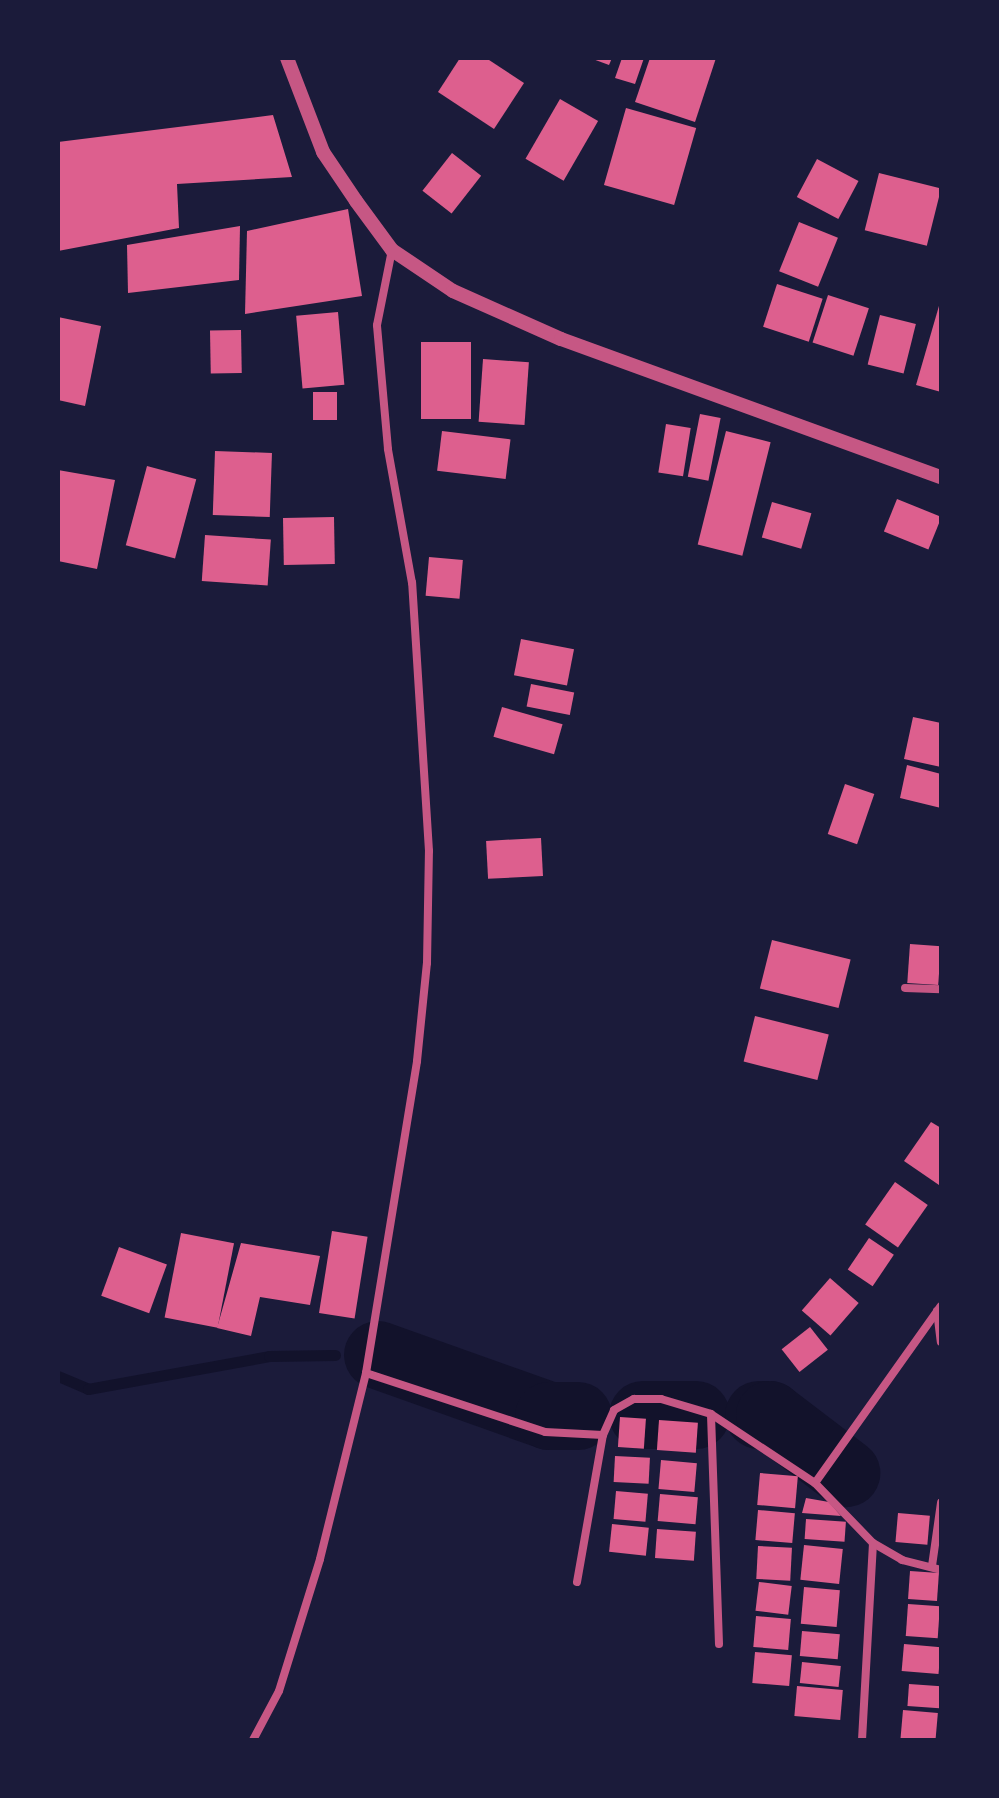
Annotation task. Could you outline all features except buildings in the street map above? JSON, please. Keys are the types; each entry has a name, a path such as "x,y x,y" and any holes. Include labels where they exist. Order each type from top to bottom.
{"street":[{"path":"287,58 323,152 392,250 453,291 561,339 941,477"},
{"path":"253,1740 279,1691 320,1559 366,1373 417,1061 427,963 429,851 412,583 388,449 377,325 392,250"},
{"path":"905,988 941,989"},
{"path":"939,1308 941,1342"},
{"path":"815,1483 939,1308"},
{"path":"366,1373 545,1432 603,1435"},
{"path":"577,1582 603,1435 618,1404 634,1399 661,1399 711,1414 815,1483 873,1543 902,1560 936,1568 941,1503"},
{"path":"711,1414 719,1644"},
{"path":"862,1740 873,1543"}],"waterway":[{"path":"58,1376 88,1389 269,1356 335,1355"},
{"path":"378,1355 549,1416 578,1416"},
{"path":"643,1415 696,1415"},
{"path":"759,1415 770,1415 846,1473"}]}
